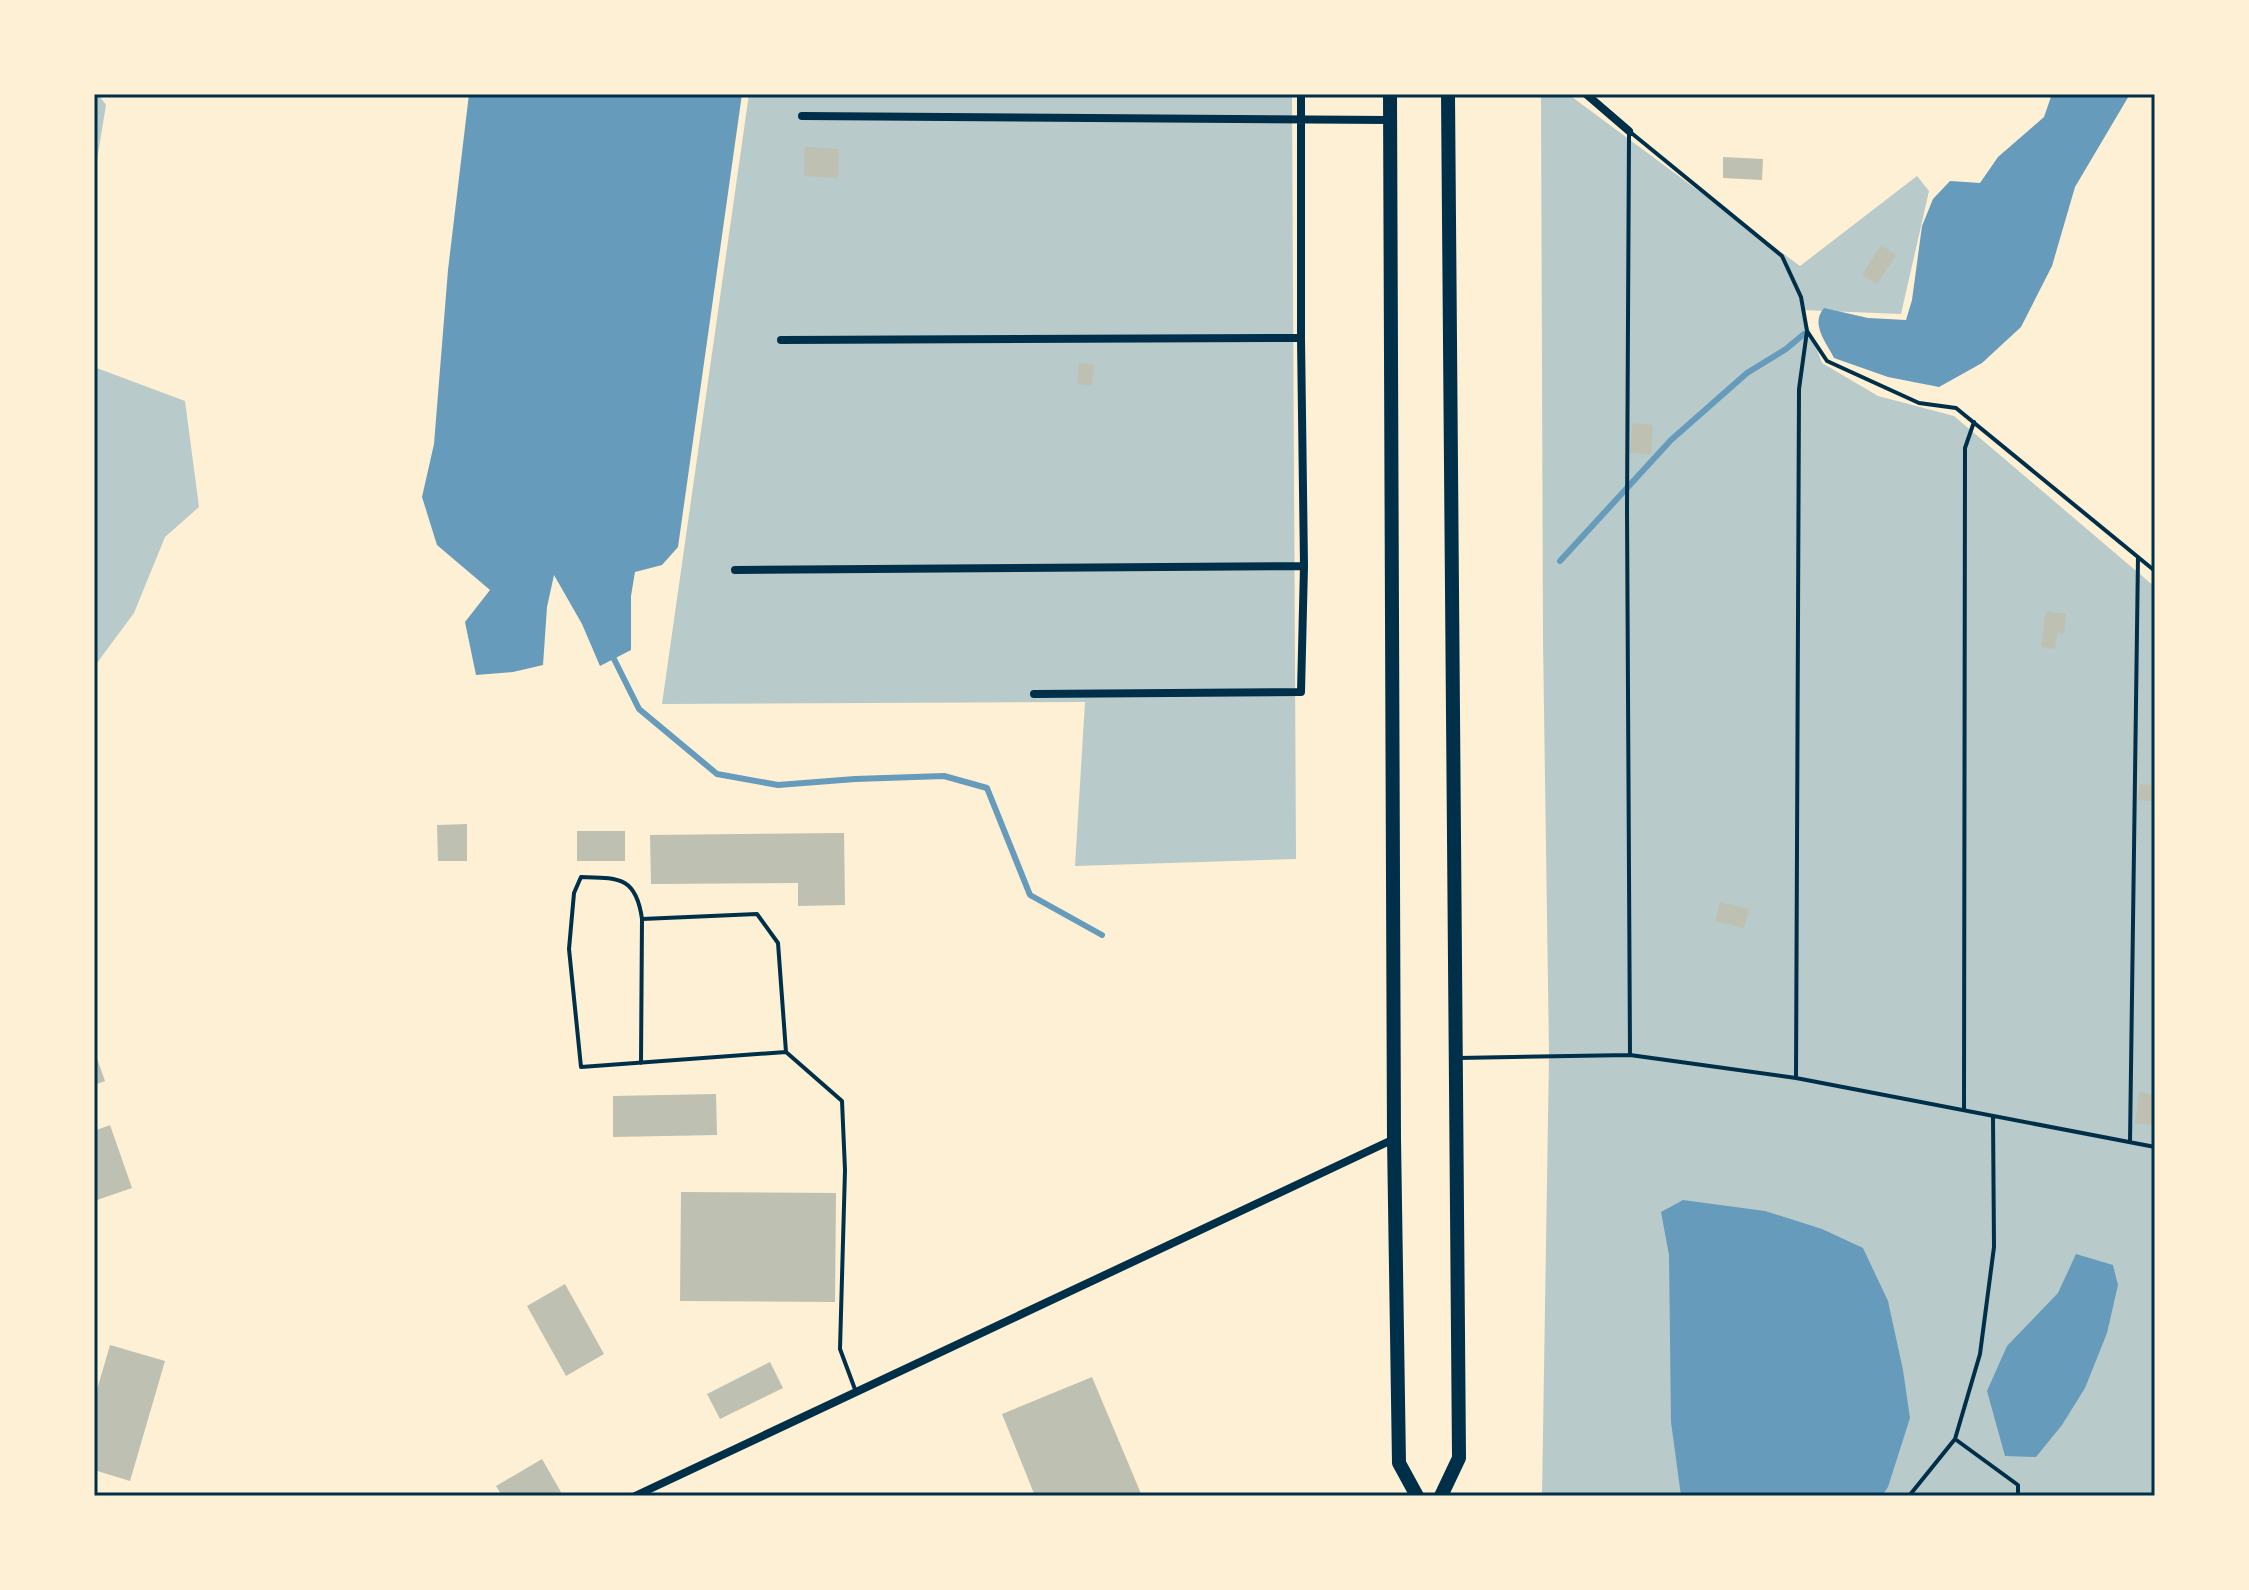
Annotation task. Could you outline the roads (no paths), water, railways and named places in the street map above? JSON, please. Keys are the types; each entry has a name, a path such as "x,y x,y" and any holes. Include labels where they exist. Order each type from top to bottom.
{"highway":[{"path":"1390,94 1394,1139 1399,1463 1417,1496"},
{"path":"1441,1496 1459,1458 1448,94"}],"street":[{"path":"1034,694 1301,692 1304,566 1301,94"},
{"path":"1586,94 1629,131"},
{"path":"802,116 1389,120"},
{"path":"781,340 1301,338"},
{"path":"735,570 1304,566"},
{"path":"635,1496 1394,1139"}],"lane":[{"path":"1629,131 1627,510 1630,1055"},
{"path":"1629,131 1782,256 1801,297 1807,331 1799,389 1796,1078"},
{"path":"1807,331 1827,361 1919,403 1956,408 2155,571"},
{"path":"1964,1111 1965,448 1974,422"},
{"path":"2130,1142 2138,557"},
{"path":"641,1063 640,903 629,885 615,878 581,877 574,893 569,949 581,1067 641,1063 786,1052"},
{"path":"642,919 757,914 778,943 786,1052 842,1101 845,1170 840,1349 856,1392"},
{"path":"1455,1058 1630,1055 1796,1078 2155,1147"},
{"path":"1909,1496 1955,1439 1980,1354 1994,1247 1993,1117"},
{"path":"1955,1439 2018,1485 2018,1496"}],"water":[{"path":"469,94 742,94 678,547 662,565 635,572 631,596 631,650 600,666 582,624 554,575 547,607 543,665 513,672 476,675 465,622 490,590 437,545 422,497 434,444 448,270"},
{"path":"2052,94 2130,94 2075,187 2052,266 2021,327 1982,363 1939,387 1888,377 1834,358 1819,327 1824,308 1868,318 1906,320 1912,300 1922,226 1933,199 1950,181 1980,183 1998,157 2044,117"},
{"path":"1683,1200 1765,1211 1822,1229 1863,1248 1888,1301 1910,1418 1888,1487 1882,1496 1681,1496 1671,1422 1669,1255 1661,1212"},
{"path":"2076,1254 2113,1265 2118,1285 2107,1333 2085,1388 2062,1425 2036,1457 2005,1456 1987,1391 2007,1346 2058,1293"}],"waterway":[{"path":"1560,561 1671,440 1747,373 1804,334"},
{"path":"614,659 639,709 717,774 778,785 944,776 987,788 1030,895 1102,935"}]}
